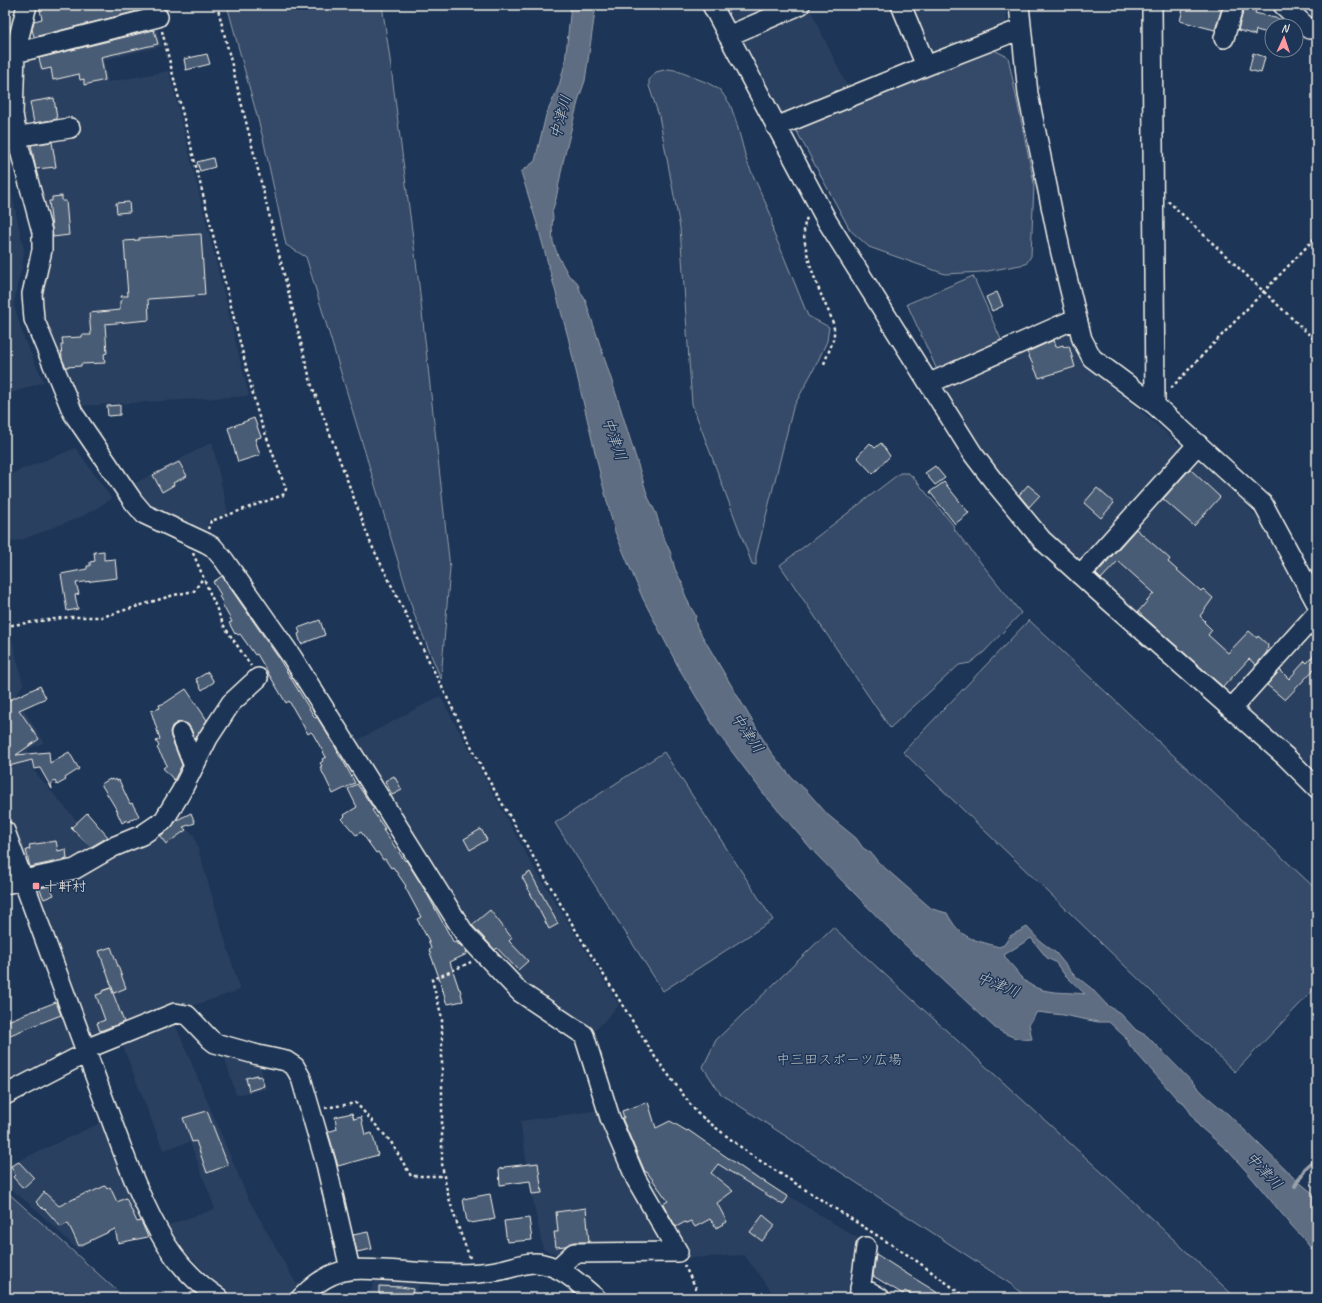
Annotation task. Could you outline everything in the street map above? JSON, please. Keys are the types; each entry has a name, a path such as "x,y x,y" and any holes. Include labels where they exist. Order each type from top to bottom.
{"street":[{"path":"27,5 15,53 9,115 17,135 42,232 42,250 32,294 34,319 73,413 133,501 144,514 213,547 224,560 292,657 465,934 520,992 584,1035 610,1118 636,1179 678,1252 574,1253 558,1268"},
{"path":"712,5 819,205 930,382 973,454 995,483 1042,540 1286,757 1317,788"},
{"path":"728,36 800,5"},
{"path":"900,5 926,66"},
{"path":"1019,5 1028,94 1060,249 1082,339 1092,358 1155,405 1263,504 1317,604"},
{"path":"1152,5 1155,405"},
{"path":"1224,38 1234,5"},
{"path":"1283,5 1308,29"},
{"path":"15,53 158,17"},
{"path":"776,127 1021,29"},
{"path":"17,135 27,135 70,128"},
{"path":"930,382 1077,318"},
{"path":"1080,575 1198,444"},
{"path":"1231,709 1317,613"},
{"path":"5,884 74,869 113,847 142,834 164,820 181,792 208,738 231,703 258,678"},
{"path":"181,733 194,766"},
{"path":"5,831 86,1053 137,1186 152,1220 167,1246 185,1269 208,1291 219,1298"},
{"path":"5,1095 86,1053 86,1049 175,1013 188,1015 215,1043 286,1061 295,1067 301,1078 326,1164 350,1269"},
{"path":"866,1247 860,1293 870,1292 880,1298"},
{"path":"301,1298 310,1288 327,1276 350,1269 475,1274 497,1271 525,1263 542,1263 558,1268 596,1298"}],"path":[{"path":"217,5 311,383 371,544 484,772 578,934 655,1056 697,1113 751,1155 914,1259 967,1298"},
{"path":"158,17 258,414 286,489 283,496 211,521 208,527 206,543"},
{"path":"1153,187 1317,342"},
{"path":"819,205 810,213 806,220 804,238 811,267 834,327 834,339 824,364"},
{"path":"1155,405 1317,236"},
{"path":"184,533 224,626 258,678"},
{"path":"5,626 69,617 102,617 174,595 194,591 203,578"},
{"path":"475,1274 449,1202 443,1176 442,1018 432,980 485,956"},
{"path":"310,1110 356,1103 391,1142 411,1176 443,1176"},
{"path":"678,1252 696,1288 699,1298"}],"shaded area":[{"path":"718,5 794,5 730,28"},
{"path":"808,5 850,92 783,120 736,45 765,24"},
{"path":"904,5 1005,5 1008,29 932,59"},
{"path":"156,22 162,46 104,60 108,82 169,71 249,396 79,406 43,323 39,295 46,253 19,113 24,55"},
{"path":"5,162 24,250 22,268 14,305 24,339 44,382 5,395"},
{"path":"1069,328 1077,355 1084,365 1139,409 1186,451 1078,566 1019,508 939,387"},
{"path":"212,442 228,513 208,520 206,533 140,502 130,486"},
{"path":"76,448 112,499 83,516 21,540 5,543 5,476"},
{"path":"1199,457 1239,496 1261,522 1309,616 1234,701 1090,576"},
{"path":"1314,624 1317,629 1317,748 1305,765 1242,711"},
{"path":"9,627 23,684 16,696 44,743 28,749 33,770 101,849 73,866 27,874 5,815 5,628"},
{"path":"440,696 530,861 619,1005 591,1035 501,960 472,932 354,742"},
{"path":"180,806 187,829 194,835 240,990 89,1043 59,958 62,956 36,885 120,848 176,819"},
{"path":"57,1001 75,1053 5,1090 5,1020"},
{"path":"173,1019 248,1198 297,1285 288,1298 239,1298 215,1282 181,1247 168,1225 215,1209 190,1142 163,1150 120,1039"},
{"path":"222,1048 259,1058 266,1089 236,1095"},
{"path":"600,1110 661,1231 651,1249 559,1255 543,1249 532,1196 520,1121"},
{"path":"671,1121 748,1171 866,1243 856,1298 775,1298 744,1255 689,1258 652,1200 625,1144"},
{"path":"102,1122 142,1217 77,1249 32,1206 5,1184 5,1167"},
{"path":"375,1281 409,1282 419,1284 415,1298 368,1298"}],"green space":[{"path":"227,5 382,5 419,285 450,568 441,679 414,614 306,257 286,245 263,138"},
{"path":"990,48 1008,57 1034,183 1031,256 1026,264 982,272 945,274 869,247 850,230 796,130 797,124"},
{"path":"668,69 675,70 708,83 720,90 730,104 747,162 771,215 773,232 808,316 829,327 827,341 793,408 756,556 756,565 752,564 692,404 680,228 659,116 649,86 649,80 656,72"},
{"path":"973,276 1003,344 938,372 907,304"},
{"path":"900,473 908,473 912,476 953,525 954,529 1021,613 984,652 970,663 959,665 890,728 780,565"},
{"path":"1029,620 1317,890 1317,986 1235,1072 903,752"},
{"path":"664,752 773,920 663,991 555,823"},
{"name":"中三田スポーツ広場","path":"833,927 1107,1177 1236,1298 1027,1298 1012,1285 720,1093 703,1067 716,1040"},
{"path":"5,1190 125,1298 5,1298"}],"water":[{"name":"中津川","path":"571,5 596,5 585,81 579,98 552,212 553,242 558,256 569,276 577,282 585,299 648,497 656,513 675,569 684,587 684,592 696,616 695,619 697,627 770,751 792,778 806,790 828,815 856,838 863,848 871,853 878,862 932,909 947,913 957,929 963,934 975,940 999,947 1004,945 1010,936 1027,927 1040,941 1056,953 1073,974 1091,988 1107,1005 1120,1013 1136,1030 1147,1036 1205,1095 1229,1115 1294,1178 1315,1195 1317,1199 1317,1257 1304,1239 1247,1172 1228,1151 1199,1126 1184,1103 1178,1100 1130,1046 1126,1038 1109,1022 1098,1022 1063,1015 1037,1012 1029,1024 1032,1039 1017,1038 995,1028 901,941 814,852 764,794 720,736 680,670 643,599 615,532 568,337 538,227 521,172 535,161 546,115 559,86 565,63","holes":["1031,938 1047,958 1055,962 1064,974 1085,994 1051,992 1035,987 1019,975 1004,955"]}],"building":[{"path":"39,5 60,5 61,9 89,5 154,5 154,7 34,37 32,29 34,21 42,19"},
{"path":"1184,5 1223,5 1215,30 1180,21"},
{"path":"1245,5 1258,5 1255,13 1275,18 1264,18 1264,32 1256,30 1255,35 1238,30"},
{"path":"154,30 158,44 101,57 105,80 84,85 84,79 80,80 79,74 53,80 51,68 42,70 39,58"},
{"path":"1253,53 1264,57 1261,73 1249,70"},
{"path":"207,54 210,64 186,70 184,59"},
{"path":"54,98 57,119 34,123 30,102"},
{"path":"52,142 56,167 36,169 31,145"},
{"path":"213,158 215,167 200,171 197,162"},
{"path":"62,196 62,201 66,201 69,235 53,237 49,201 52,201 52,197"},
{"path":"129,202 130,212 117,213 116,203"},
{"path":"201,234 205,295 148,299 149,320 105,324 107,353 104,354 105,363 81,364 81,366 66,367 62,359 62,338 91,335 89,313 120,310 120,301 122,301 121,296 128,296 124,241 139,240 139,238"},
{"path":"997,292 1003,306 992,311 986,297"},
{"path":"1054,340 1056,347 1063,345 1064,347 1069,346 1075,367 1039,378 1027,352"},
{"path":"120,405 120,415 108,416 107,406"},
{"path":"254,418 261,437 255,439 260,455 238,462 228,428"},
{"path":"870,443 875,448 881,443 890,456 873,474 857,457"},
{"path":"179,462 187,476 173,483 174,485 162,492 153,475"},
{"path":"935,466 945,478 935,485 925,473"},
{"path":"1190,469 1220,497 1194,526 1163,499"},
{"path":"944,482 969,513 955,524 930,492"},
{"path":"1028,485 1040,495 1029,507 1019,495"},
{"path":"1097,488 1114,503 1101,518 1084,503"},
{"path":"1136,529 1170,559 1168,562 1201,591 1203,589 1213,598 1200,616 1212,630 1208,635 1228,653 1249,631 1257,638 1258,636 1268,645 1267,652 1256,665 1249,659 1223,687 1138,612 1154,593 1118,561 1101,579 1096,574"},
{"path":"104,551 104,560 115,559 117,578 76,583 79,594 75,595 78,609 67,611 61,574 87,569 87,566 90,566 90,562 95,561 94,552"},
{"path":"222,576 278,657 315,718 317,717 355,783 333,794 320,767 322,766 320,763 323,761 322,759 326,757 313,734 311,732 308,734 289,701 286,703 257,654 255,655 240,634 235,634 229,623 232,622 222,604 223,603 219,596 221,595 213,582"},
{"path":"320,620 325,635 301,644 298,628"},
{"path":"1317,651 1317,666 1285,700 1267,685 1280,670 1289,679 1305,661 1307,663"},
{"path":"208,672 214,682 202,690 196,679"},
{"path":"40,686 46,698 19,710 39,739 16,755 49,752 50,763 69,752 79,769 65,778 66,780 57,785 55,781 51,784 52,789 40,768 34,769 32,760 5,767 5,702"},
{"path":"186,689 207,720 195,739 188,724 182,722 172,726 170,732 171,737 182,765 174,780 163,768 167,765 157,748 159,746 156,741 160,739 151,711 160,708 159,705 165,703"},
{"path":"394,776 402,790 392,795 385,781"},
{"path":"113,779 114,781 116,779 117,781 119,780 130,804 132,803 139,816 128,822 127,820 122,823 118,812 101,784"},
{"path":"357,784 374,809 372,810 385,829 383,830 405,861 406,860 426,892 454,943 457,941 458,945 459,944 466,951 467,954 450,962 463,1001 448,1004 446,1002 429,950 431,949 428,939 417,919 421,917 405,887 406,886 393,867 391,868 385,859 383,860 378,852 376,853 361,832 356,835 342,819 345,816 344,815 357,807 348,789"},
{"path":"87,813 108,837 91,847 71,828"},
{"path":"191,813 195,823 183,827 186,830 166,844 160,836 170,829 177,820"},
{"path":"481,829 487,840 470,850 464,839"},
{"path":"56,841 58,851 66,849 67,859 30,867 26,850 30,849 29,845"},
{"path":"530,872 558,924 549,929 522,877"},
{"path":"50,886 54,895 44,899 39,888"},
{"path":"490,910 512,938 509,941 528,961 518,970 497,948 495,950 472,925"},
{"path":"111,947 126,988 114,993 99,951"},
{"path":"111,988 124,1022 100,1031 97,1023 105,1020 96,995"},
{"path":"56,1002 61,1015 5,1037 5,1022"},
{"path":"257,1075 257,1077 261,1076 264,1086 249,1091 246,1078"},
{"path":"648,1102 656,1128 670,1121 687,1131 688,1130 761,1181 762,1180 788,1197 783,1205 718,1164 711,1173 733,1191 717,1203 727,1222 716,1228 710,1219 695,1227 691,1221 685,1222 676,1227 663,1204 668,1201 647,1172 645,1172 622,1118 624,1118 622,1111"},
{"path":"207,1111 228,1165 207,1173 196,1141 192,1142 183,1118"},
{"path":"352,1113 354,1119 361,1117 365,1135 372,1133 378,1155 338,1166 328,1132 337,1129 335,1117"},
{"path":"19,1162 34,1178 23,1188 13,1177 15,1175 11,1166"},
{"path":"538,1163 542,1193 532,1194 530,1181 500,1185 499,1169 504,1167"},
{"path":"105,1186 107,1189 110,1187 117,1202 126,1198 137,1222 141,1221 148,1237 118,1243 115,1229 79,1246 68,1223 61,1227 45,1209 44,1210 36,1202 44,1192 59,1206"},
{"path":"490,1194 495,1219 471,1223 467,1222 463,1199"},
{"path":"586,1208 589,1242 574,1242 565,1246 556,1247 554,1232 558,1232 556,1212"},
{"path":"763,1215 775,1225 762,1241 750,1232"},
{"path":"529,1218 532,1240 507,1242 504,1221"},
{"path":"368,1232 372,1249 357,1252 353,1235"},
{"path":"876,1254 946,1298 917,1298 905,1291 903,1294 873,1276"},
{"path":"379,1286 413,1289 412,1298 379,1298"}],"waterway":[{"path":"1295,1186 1305,1169 1317,1158"}],"place":[{"name":"十軒村","path":"36,886"}]}
